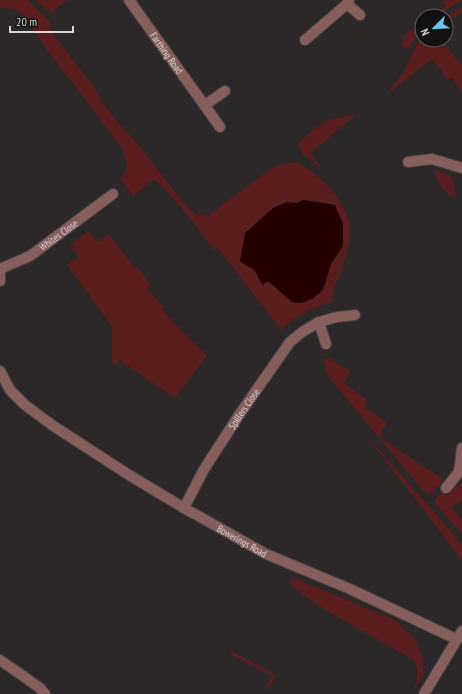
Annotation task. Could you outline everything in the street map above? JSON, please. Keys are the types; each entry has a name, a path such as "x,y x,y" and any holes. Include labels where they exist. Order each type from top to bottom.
{"street":[{"name":"Farthing Road","path":"129,0 220,127"},
{"path":"305,40 348,2 360,15"},
{"path":"205,105 225,91"},
{"path":"408,162 432,159 462,168"},
{"name":"Whites Close","path":"0,270 30,256 113,194"},
{"path":"0,270 0,281"},
{"name":"Spillers Close","path":"184,508 203,471 239,415 290,342 302,332 319,322 337,317 355,315"},
{"path":"319,322 326,344"},
{"name":"Bowerings Road","path":"0,371 3,384 15,396 52,425 129,475 184,508 266,554 364,596 456,639"},
{"path":"446,488 456,477 461,467 462,448"},
{"path":"424,694 462,631"},
{"path":"0,660 40,688 45,694"}],"shaded area":[{"path":"0,0 28,0 50,22 50,30 95,88 102,102 142,149 185,205 196,214 208,216 278,165 297,162 324,181 344,208 350,229 348,248 335,286 332,297 333,302 305,312 281,330 217,247 214,250 181,207 155,179 133,196 120,178 126,171 126,159 121,147 45,47 25,17 11,8 0,8","holes":["304,200 335,205 343,246 331,264 323,290 281,293 269,282 259,279 254,270 242,263 274,207"]},
{"path":"36,0 68,0 55,9 52,14"},
{"path":"445,0 461,0 450,8 443,8 446,6 443,2"},
{"path":"462,7 462,12 454,18 454,12"},
{"path":"414,29 414,40 407,49 401,46 404,36"},
{"path":"416,48 448,48 462,66 462,92 452,78 448,80 432,59 386,95 404,71"},
{"path":"356,115 310,153 325,172 304,155 298,145 299,142 318,126 331,119"},
{"path":"434,171 441,172 452,178 455,186 456,198 444,191 437,180"},
{"path":"304,200 335,205 343,224 343,246 331,264 323,290 312,299 299,303 292,302 269,282 266,282 263,285 260,282 257,273 251,267 240,261 245,233 273,208 287,202 297,203"},
{"path":"88,231 97,242 109,234 135,268 138,267 151,285 147,289 164,307 162,310 207,356 175,398 119,360 116,364 112,362 112,326 67,265 79,257 70,245"},
{"path":"329,358 351,372 344,383 368,400 364,407 387,422 379,437 444,480 432,493 429,494 424,492 327,375 323,359"},
{"path":"366,435 456,537 462,546 462,560"},
{"path":"462,483 462,500 452,507 462,521 462,532 460,533 436,504 435,500 443,493 447,496 454,488"},
{"path":"292,577 395,620 415,639 421,653 423,675 414,691 417,668 414,660 327,611 303,595 290,583"},
{"path":"232,651 276,675 267,690 265,689 272,676 230,654"}]}
